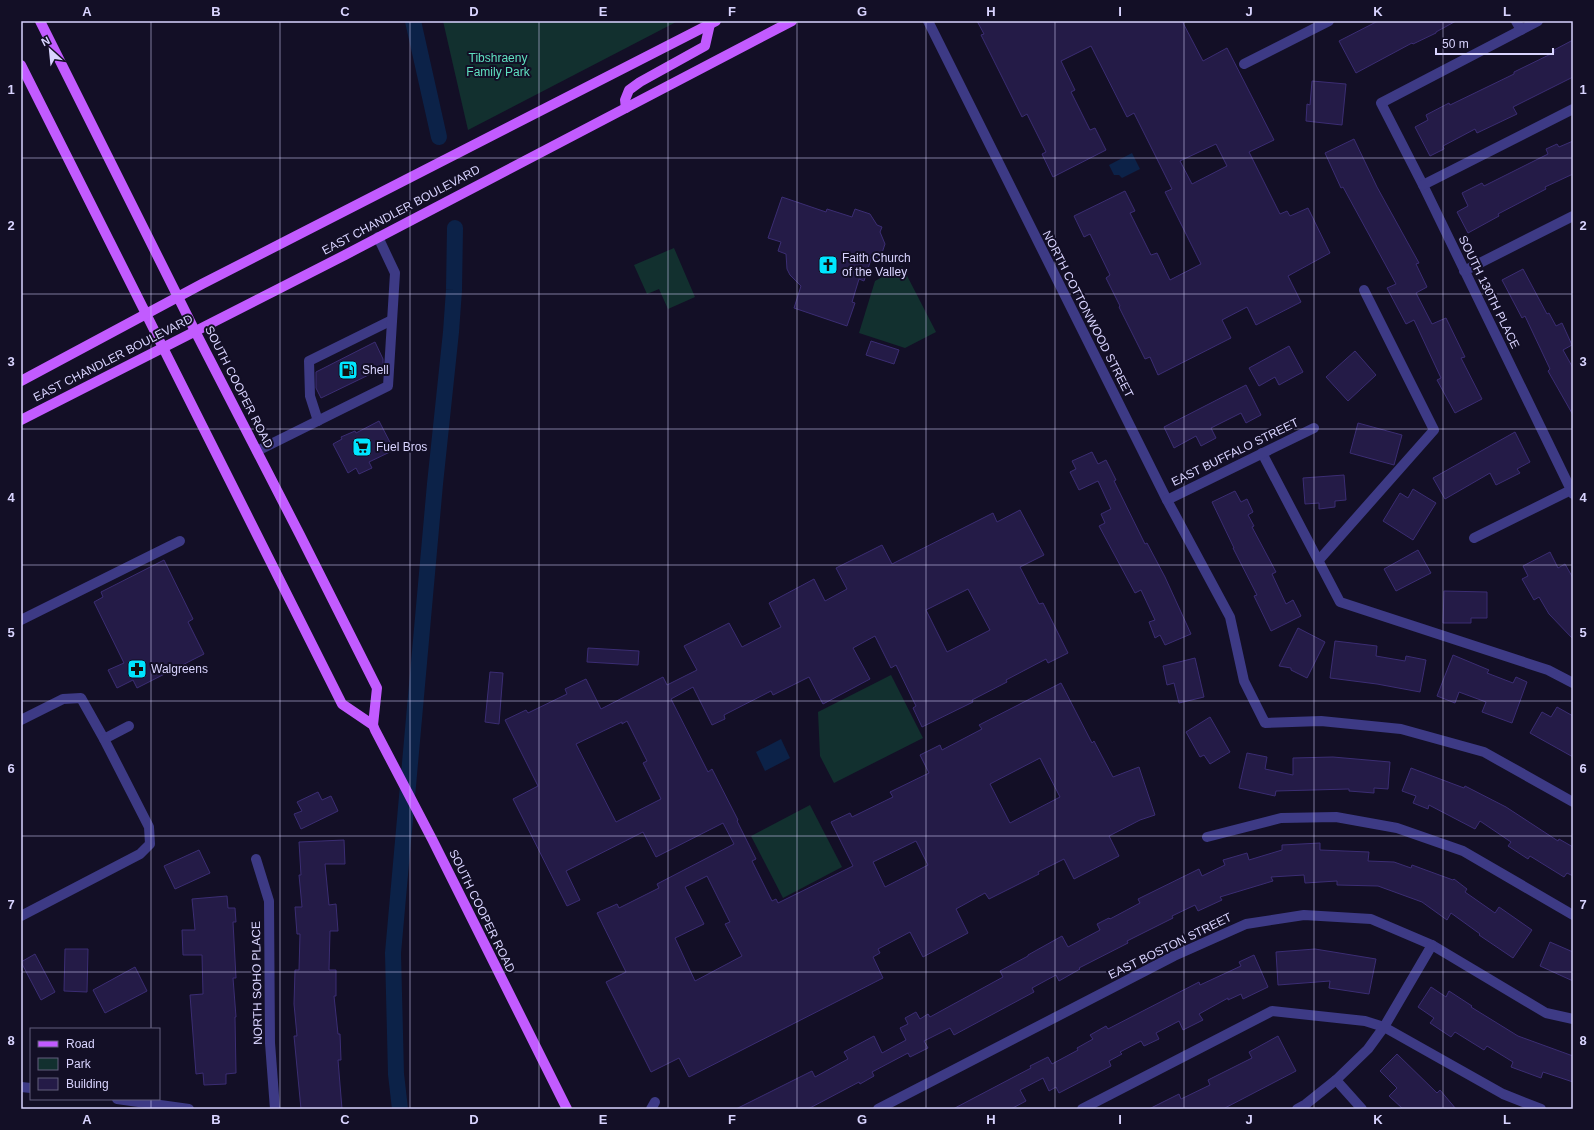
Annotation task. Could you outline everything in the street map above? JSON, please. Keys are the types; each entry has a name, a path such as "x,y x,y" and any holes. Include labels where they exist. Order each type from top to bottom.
{"main road":[{"name":"SOUTH COOPER ROAD","path":"40,21 195,331 377,688 373,725"},
{"name":"EAST CHANDLER BOULEVARD","path":"21,420 378,237 792,21"},
{"name":"EAST CHANDLER BOULEVARD","path":"21,381 178,297 713,23"},
{"path":"626,108 625,100 629,90 640,82 705,46 713,23"},
{"name":"SOUTH COOPER ROAD","path":"21,65 342,704 373,725 428,830 566,1109"}],"street":[{"name":"NORTH COTTONWOOD STREET","path":"928,21 1167,500 1230,617 1244,681 1265,723 1321,721 1401,729 1484,752 1573,802"},
{"path":"1244,64 1329,21"},
{"path":"1519,26 1538,21"},
{"name":"SOUTH 130TH PLACE","path":"1519,26 1381,103 1423,185 1572,491"},
{"path":"1423,185 1573,109"},
{"path":"1464,271 1573,216"},
{"path":"257,451 388,386 395,273 378,237"},
{"path":"1319,560 1434,430 1364,290"},
{"path":"318,421 310,396 309,361 392,320"},
{"name":"EAST BUFFALO STREET","path":"1167,500 1314,428"},
{"path":"1262,453 1340,602 1548,670 1573,683"},
{"path":"1474,538 1572,491"},
{"path":"21,620 180,541"},
{"path":"21,720 62,699 81,698 149,827 150,844 140,854 21,916"},
{"path":"104,740 129,726"},
{"path":"1207,837 1281,818 1336,818 1397,828 1463,851 1573,915"},
{"name":"NORTH SOHO PLACE","path":"256,859 269,901 270,1043 275,1109"},
{"name":"EAST BOSTON STREET","path":"878,1109 1174,956 1246,924 1304,915 1371,919 1432,945 1546,1013 1573,1020"},
{"path":"1297,1109 1306,1104 1336,1080 1368,1049 1384,1027 1432,945"},
{"path":"1082,1109 1272,1011 1365,1021 1384,1027 1503,1094 1541,1109"},
{"path":"1336,1080 1362,1109"},
{"path":"124,1100 188,1109"}],"green space":[{"name":"Tibshraeny Family Park","path":"443,21 678,21 468,130"},
{"path":"674,248 695,297 668,309 659,289 647,294 634,265"},
{"path":"902,266 936,332 905,348 859,333 875,281"},
{"path":"891,675 923,738 834,783 820,756 818,712"},
{"path":"810,805 842,867 783,898 751,836"}],"water":[{"path":"1132,153 1140,169 1122,178 1119,175 1114,175 1109,165"},
{"path":"781,739 790,758 765,771 756,752"}],"building":[{"path":"977,21 1182,21 1203,61 1227,48 1274,140 1249,152 1280,214 1287,211 1290,216 1308,208 1330,253 1288,276 1301,302 1256,325 1247,307 1222,320 1231,338 1158,375 1150,357 1145,359 1119,307 1120,306 1106,278 1110,275 1090,234 1084,237 1074,216 1125,191 1135,211 1130,213 1151,255 1157,253 1170,280 1201,264 1165,192 1172,189 1134,113 1127,117 1091,46 1061,61 1075,90 1071,92 1090,130 1095,128 1106,150 1053,177 1042,154 1046,152 1027,114 1022,117 981,35 984,34","holes":["1216,144 1227,166 1192,184 1180,161"]},
{"path":"1378,21 1456,21 1436,33 1413,44 1412,43 1356,73 1339,41"},
{"path":"1573,40 1573,77 1513,107 1517,114 1477,133 1475,129 1443,146 1444,149 1430,156 1415,127 1428,120 1426,115 1514,74 1514,72 1555,52 1554,50"},
{"path":"1312,81 1346,84 1342,125 1306,121 1307,104 1310,105"},
{"path":"1354,139 1377,187 1419,263 1416,264 1427,287 1416,293 1432,324 1446,318 1465,357 1461,358 1482,399 1455,413 1437,380 1441,378 1414,320 1406,324 1387,288 1396,284 1343,187 1341,188 1325,153"},
{"path":"1573,141 1573,174 1545,187 1546,189 1498,214 1499,216 1468,233 1457,212 1468,206 1462,193 1482,183 1484,186 1548,154 1546,149 1557,144 1559,147"},
{"name":"Faith Church of the Valley","path":"782,197 826,212 827,209 852,217 855,209 870,214 877,225 882,227 880,232 885,244 880,259 872,256 864,281 859,279 852,302 855,303 847,326 794,308 801,286 790,275 787,269 786,254 778,251 781,242 768,238"},
{"path":"1523,269 1547,314 1549,313 1556,326 1562,323 1572,345 1563,350 1573,368 1573,415 1548,371 1550,369 1525,316 1522,318 1502,280"},
{"path":"871,341 899,350 894,364 866,355"},
{"name":"Shell","path":"375,342 383,359 383,368 321,398 316,388 316,372"},
{"path":"1289,346 1303,372 1279,385 1275,377 1259,386 1249,368"},
{"path":"1355,351 1376,375 1348,401 1326,377"},
{"path":"1246,385 1261,415 1246,423 1241,413 1211,428 1216,438 1201,446 1196,436 1174,448 1164,427"},
{"name":"Fuel Bros","path":"379,421 394,450 369,462 372,468 359,474 356,468 348,473 333,444 342,439 341,437 355,431 356,433"},
{"path":"1358,423 1402,435 1394,465 1350,453"},
{"path":"1515,432 1530,462 1517,469 1520,473 1496,485 1490,473 1445,499 1433,478"},
{"path":"1092,452 1098,464 1106,460 1116,480 1114,481 1145,544 1147,543 1165,577 1191,634 1165,645 1160,635 1155,638 1149,622 1155,620 1141,590 1135,593 1099,526 1105,523 1101,514 1111,509 1098,481 1079,490 1070,472 1076,469 1072,461"},
{"path":"1344,475 1346,500 1335,501 1335,507 1319,509 1319,503 1305,504 1303,478"},
{"path":"1413,489 1436,503 1413,540 1383,521 1400,493 1408,498"},
{"path":"1235,491 1241,502 1247,499 1253,512 1248,515 1254,526 1252,527 1276,572 1272,574 1286,604 1293,600 1301,616 1271,631 1254,596 1257,595 1212,502"},
{"path":"1020,510 1044,555 1020,567 1039,604 1043,603 1068,653 1048,663 1046,659 1006,680 1007,682 972,700 973,702 922,727 913,708 916,706 896,665 891,668 875,636 853,648 870,679 823,704 809,677 773,695 771,691 724,715 725,719 712,725 693,687 671,699 708,772 712,769 738,820 737,821 756,859 752,861 772,901 776,899 778,903 853,866 831,822 850,813 852,817 893,797 890,792 929,773 920,755 940,745 942,750 982,729 979,725 1061,683 1092,743 1094,741 1113,777 1139,767 1155,815 1140,820 1109,836 1119,856 1074,879 1064,859 1038,872 1039,874 989,899 985,893 956,909 968,933 923,957 910,932 878,949 880,953 873,957 883,978 689,1077 679,1058 651,1072 606,982 626,972 597,913 617,904 619,908 659,888 657,884 734,844 723,823 656,857 643,832 566,871 580,900 567,906 513,799 538,786 505,720 526,710 528,713 567,694 565,689 586,679 601,709 663,677 667,685 697,670 684,646 729,623 742,647 781,627 769,603 814,579 825,601 847,589 836,568 882,545 892,564 993,513 997,522","holes":["968,589 990,630 947,652 926,610","627,721 647,761 643,763 661,799 616,822 576,744 622,722 622,724","1040,758 1060,797 1010,823 990,784","916,841 928,865 885,887 873,862","707,876 730,922 725,924 742,956 695,981 675,938 704,924 685,887"]},
{"path":"1418,550 1431,573 1396,591 1384,569"},
{"path":"1550,552 1558,568 1565,564 1573,578 1573,639 1549,614 1539,597 1534,600 1522,579 1528,576 1523,566"},
{"name":"Walgreens","path":"164,560 193,619 188,622 204,654 137,688 133,680 117,688 108,670 124,663 94,602 103,597 101,592"},
{"path":"1444,591 1487,592 1487,618 1471,618 1471,623 1443,623"},
{"path":"1298,628 1325,642 1307,678 1291,670 1291,668 1279,666"},
{"path":"1335,641 1377,646 1376,656 1405,661 1406,656 1426,660 1420,692 1377,684 1330,678"},
{"path":"588,648 639,651 638,665 587,662"},
{"path":"1453,655 1489,670 1487,673 1513,683 1516,677 1527,682 1512,723 1482,712 1486,702 1459,692 1455,703 1437,696"},
{"path":"1195,658 1204,697 1179,703 1174,683 1167,685 1163,666"},
{"path":"490,672 503,673 499,724 485,722"},
{"path":"1557,707 1573,716 1573,757 1530,733 1542,712 1551,717"},
{"path":"1210,717 1230,752 1210,764 1204,755 1200,757 1186,732"},
{"path":"1247,753 1267,757 1265,769 1293,775 1293,758 1333,757 1390,762 1388,789 1374,788 1374,793 1349,791 1349,789 1276,791 1275,796 1239,788"},
{"path":"1411,768 1464,788 1465,786 1506,807 1558,841 1559,839 1573,847 1573,876 1567,873 1564,877 1530,856 1528,859 1508,846 1511,842 1480,821 1475,829 1429,805 1428,809 1413,803 1416,796 1402,791"},
{"path":"318,792 322,800 331,796 338,811 301,829 294,814 302,811 297,802"},
{"path":"344,840 345,864 325,864 329,905 336,904 338,931 330,931 329,970 336,970 336,996 334,996 338,1034 340,1034 341,1060 338,1060 342,1109 301,1109 294,1036 297,1036 294,1004 295,970 299,970 300,934 297,934 295,907 302,907 299,875 301,875 299,842"},
{"path":"1320,843 1320,850 1369,852 1368,861 1394,862 1411,868 1412,865 1453,880 1454,879 1467,889 1465,892 1495,913 1499,907 1532,930 1513,958 1479,935 1480,934 1451,913 1447,920 1422,902 1378,886 1337,885 1337,881 1305,883 1304,875 1271,877 1273,881 1220,897 1222,900 1198,911 1195,905 1172,916 1173,918 1127,941 1128,943 1079,968 1080,969 1059,981 1056,975 1032,988 1034,992 954,1035 950,1028 924,1041 928,1048 910,1057 908,1053 872,1072 874,1076 860,1084 859,1082 808,1109 736,1109 812,1071 815,1077 848,1059 844,1052 874,1036 882,1053 906,1040 900,1028 908,1024 905,1018 916,1012 920,1019 928,1014 930,1017 1003,977 1000,971 1062,936 1068,947 1100,930 1097,924 1109,918 1110,919 1140,903 1138,899 1199,869 1202,876 1225,865 1223,860 1247,853 1249,860 1282,850 1282,845"},
{"path":"199,850 210,873 175,889 164,866"},
{"path":"227,896 228,908 235,908 236,922 233,922 236,978 233,978 236,1017 236,1073 226,1074 226,1084 204,1085 203,1073 196,1074 190,995 203,994 202,955 183,955 182,930 195,930 192,899"},
{"path":"1550,942 1573,952 1573,981 1540,966"},
{"path":"65,949 88,949 87,992 64,991"},
{"path":"1315,949 1376,959 1369,994 1329,988 1330,981 1278,985 1276,952"},
{"path":"35,954 55,992 41,1000 21,962"},
{"path":"1254,955 1268,987 1243,999 1241,994 1228,1000 1228,998 1199,1014 1203,1020 1183,1030 1179,1021 1156,1033 1159,1039 1144,1046 1141,1041 1120,1052 1122,1054 1109,1061 1111,1066 1059,1093 1056,1087 1049,1091 1043,1078 1020,1090 1026,1101 1011,1109 953,1109 1031,1068 1030,1066 1048,1057 1052,1064 1078,1050 1077,1048 1093,1039 1090,1035 1106,1026 1108,1029 1199,982 1200,985 1241,966 1239,962"},
{"path":"135,967 147,991 105,1013 93,990"},
{"path":"1431,987 1446,997 1449,991 1472,1006 1471,1007 1518,1036 1573,1056 1573,1082 1543,1072 1541,1078 1511,1067 1513,1062 1487,1046 1484,1050 1455,1032 1451,1037 1430,1023 1434,1018 1418,1007"},
{"path":"1278,1036 1296,1071 1223,1109 1149,1109 1179,1094 1181,1099 1210,1085 1208,1080 1252,1058 1249,1052"},
{"path":"1397,1054 1437,1093 1440,1090 1456,1109 1403,1109 1389,1096 1397,1088 1380,1071"}],"waterway":[{"path":"413,21 439,137"},
{"path":"400,1109 396,1074 393,953 435,484 451,332 454,290 455,228"}],"place":[{"name":"Faith Church of the Valley","path":"828,265"},
{"name":"Shell","path":"348,370"},
{"name":"Fuel Bros","path":"362,447"},
{"name":"Walgreens","path":"137,669"}]}
